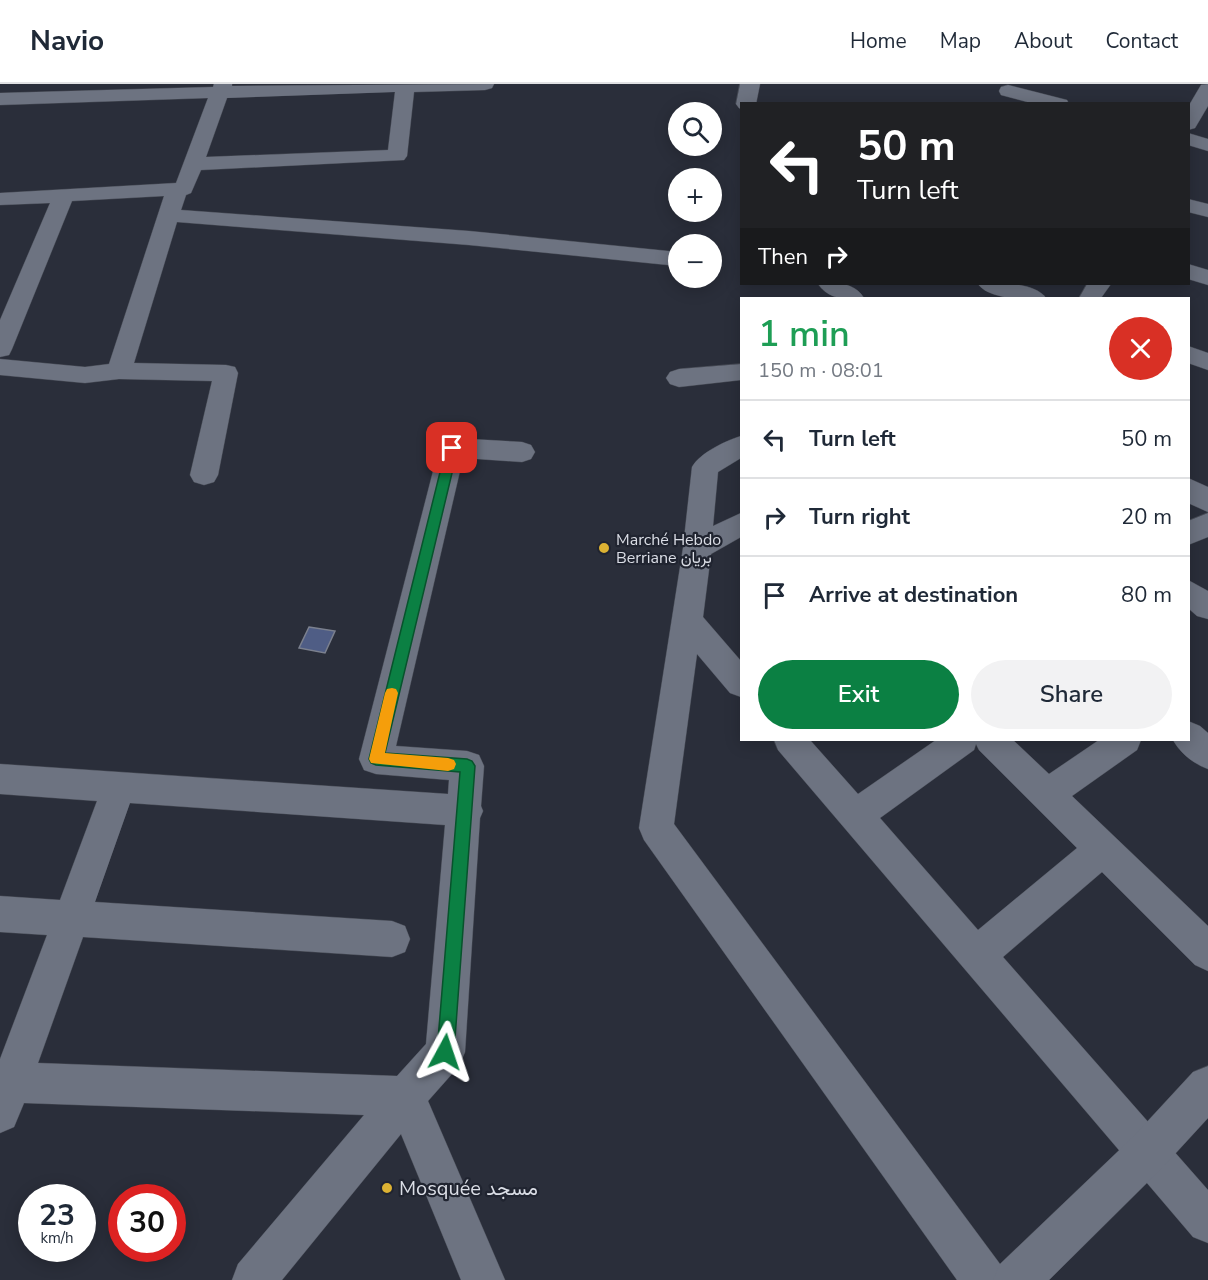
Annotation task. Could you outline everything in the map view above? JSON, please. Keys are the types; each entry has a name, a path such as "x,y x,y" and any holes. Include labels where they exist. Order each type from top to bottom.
{"street":[{"path":"3,103 154,89 485,84"},
{"path":"746,102 750,84"},
{"path":"193,164 396,156 405,85"},
{"path":"0,199 184,189 221,88"},
{"path":"1190,120 1208,89"},
{"path":"1006,93 1050,102"},
{"path":"1190,140 1208,145"},
{"path":"119,371 177,190"},
{"path":"0,348 64,195"},
{"path":"1190,206 1208,211"},
{"path":"168,215 469,238 668,258"},
{"path":"1190,272 1208,278"},
{"path":"832,285 850,297"},
{"path":"993,285 1031,297"},
{"path":"1190,355 1208,362"},
{"path":"0,367 85,375 119,371 226,373 204,475"},
{"path":"679,378 740,372"},
{"path":"740,447 705,467 697,548 656,828 984,1280"},
{"path":"254,1280 445,1052 466,811 467,766 376,759 452,448 522,452"},
{"path":"1190,470 1208,480"},
{"path":"1190,490 1208,501"},
{"path":"1190,533 1208,524"},
{"path":"697,548 740,525"},
{"path":"1190,594 1208,608"},
{"path":"687,620 740,682"},
{"path":"1190,738 1208,754"},
{"path":"791,741 1208,1222"},
{"path":"856,815 961,741"},
{"path":"992,741 1208,952"},
{"path":"1047,795 1124,741"},
{"path":"0,779 466,811"},
{"path":"119,787 4,1092 406,1096"},
{"path":"977,955 1103,849"},
{"path":"0,914 392,939"},
{"path":"1016,1280 1148,1152 1208,1088"},
{"path":"406,1096 483,1280"}],"building":[{"path":"309,627 335,631 325,653 299,648"}],"slow traffic":[{"path":"392,693 376,759 448,764"}],"place":[{"name":"Marché Hebdo Berriane بريان","path":"604,548"},
{"name":"Mosquée مسجد","path":"387,1188"}],"route":[{"path":"445,1052 466,811 467,766 376,759 452,448"}]}
